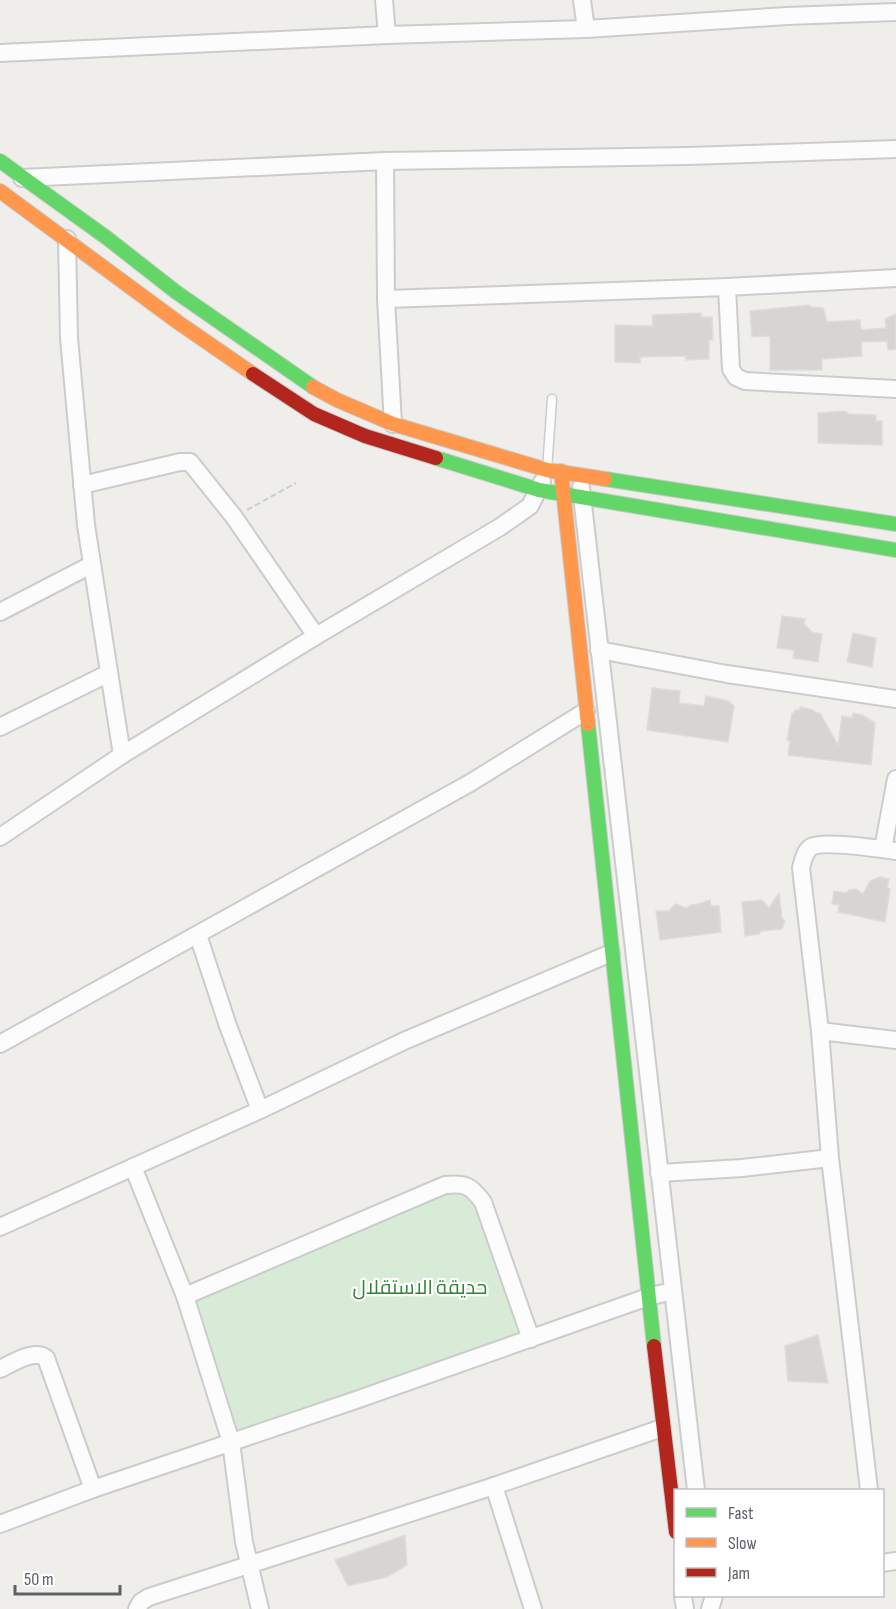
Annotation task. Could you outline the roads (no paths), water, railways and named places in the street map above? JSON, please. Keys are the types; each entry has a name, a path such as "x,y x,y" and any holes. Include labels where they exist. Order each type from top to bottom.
{"main road":[{"path":"0,161 177,292 310,385 337,400 393,424 520,464 554,471 896,524"},
{"path":"0,192 188,329 314,414 365,436 539,490 896,550"},
{"path":"90,258 107,238"},
{"path":"554,471 563,494 674,1524"}],"street":[{"path":"384,0 387,35"},
{"path":"582,0 586,29"},
{"path":"0,53 387,35 586,29 785,8 896,12"},
{"path":"22,178 385,161 688,156 896,149"},
{"path":"385,161 386,299 393,424"},
{"path":"67,239 69,338 82,485 91,565 122,755"},
{"path":"386,299 727,287 896,278"},
{"path":"727,287 731,369 736,377 745,381 896,389"},
{"path":"82,485 180,462 190,462 234,517 316,636"},
{"path":"0,837 122,755 500,526 530,506 554,471"},
{"path":"580,474 696,1489"},
{"path":"0,612 91,565"},
{"path":"599,650 727,674 896,699"},
{"path":"0,727 109,673"},
{"path":"0,1044 470,783 586,711"},
{"path":"869,1489 830,1158 820,1031 801,868 804,856 811,847 823,844 889,850 896,779"},
{"path":"198,935 228,1026 260,1110"},
{"path":"0,1227 260,1110 404,1041 611,953"},
{"path":"820,1031 896,1040"},
{"path":"659,1173 742,1168 830,1158"},
{"path":"133,1167 185,1296 231,1442 237,1500 260,1609"},
{"path":"185,1296 445,1185 461,1184 474,1190 483,1202 531,1339"},
{"path":"0,1524 93,1489 648,1297 672,1291"},
{"path":"0,1369 30,1356 41,1355 46,1358 93,1489"},
{"path":"137,1609 141,1602 149,1597 494,1486 662,1428"},
{"path":"494,1486 533,1609"}],"lane":[{"path":"552,399 554,471"}],"park label":[{"name":"حديقة الاستقلال","path":"420,1288"}]}
